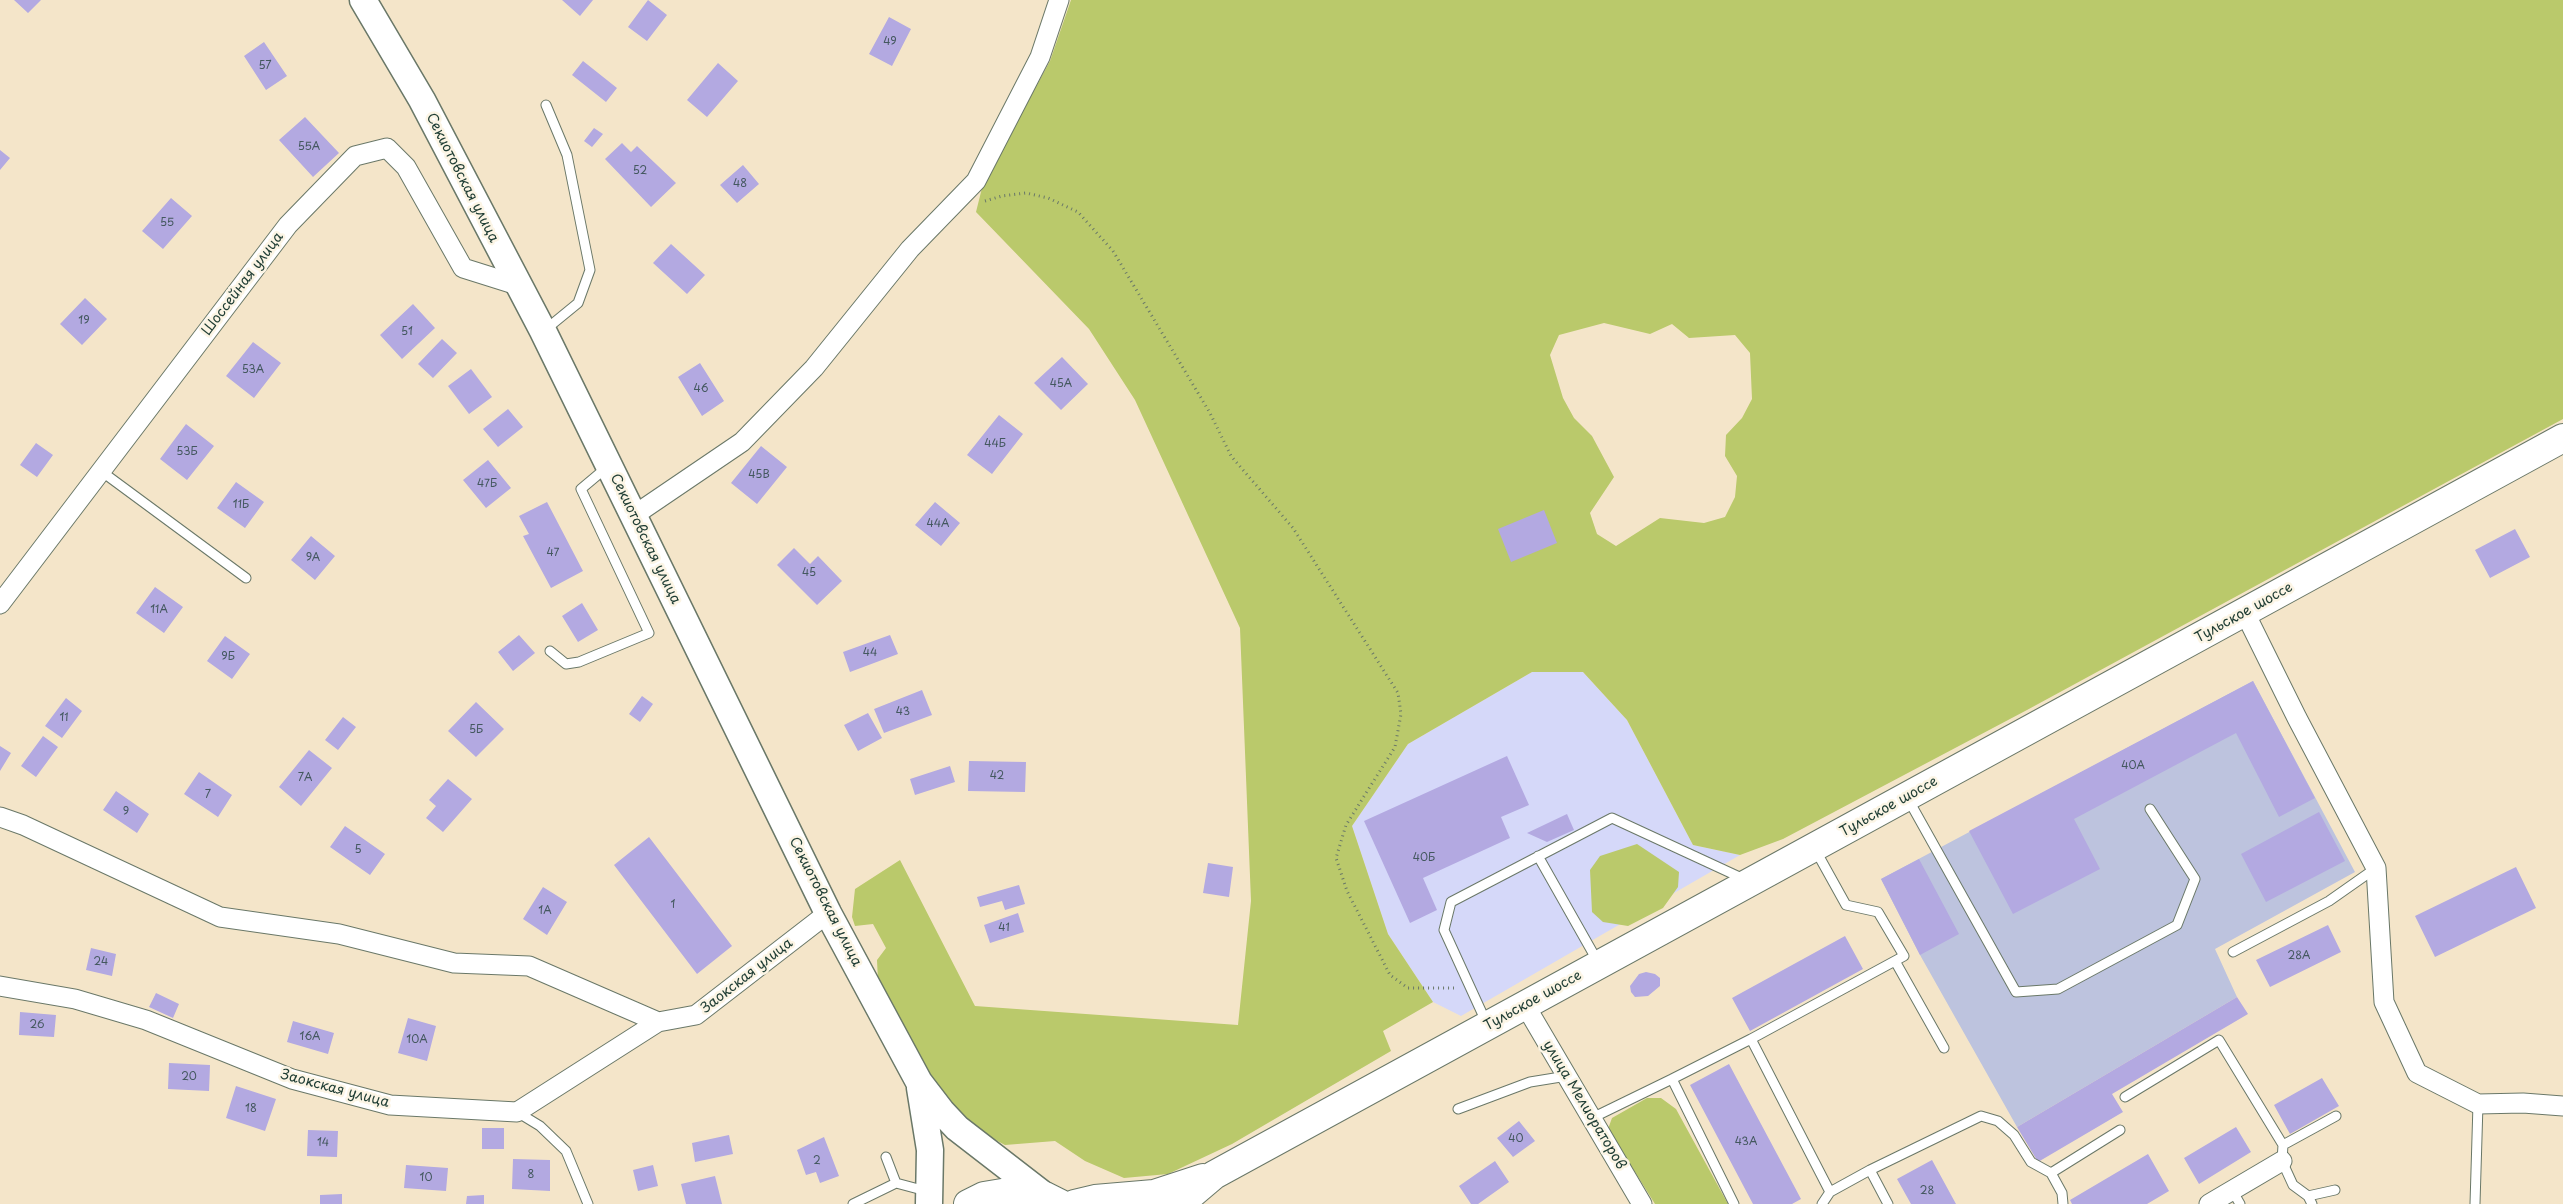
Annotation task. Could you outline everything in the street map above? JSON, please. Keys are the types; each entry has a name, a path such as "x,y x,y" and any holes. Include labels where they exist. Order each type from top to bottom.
{"main road":[{"name":"Секиотовская улица","path":"363,0 422,100 517,285 543,331 828,913 919,1082"},
{"name":"Тульское шоссе","path":"1214,1175 2563,438"},
{"path":"919,1082 930,1150 929,1198"},
{"path":"919,1082 957,1128 1053,1200"},
{"path":"1074,1204 1095,1199 1154,1194 1214,1175"},
{"path":"1180,1204 1214,1175"},
{"path":"968,1204 999,1192 1014,1191 1053,1200"}],"street":[{"path":"633,516 742,442 814,368 910,249 976,181 1040,57 1059,0"},
{"name":"Шоссейная улица","path":"0,604 288,225 355,156 387,148 406,167 463,268 517,285"},
{"path":"2245,613 2297,718 2376,868 2384,1002 2417,1073 2478,1104 2523,1103 2563,1106"},
{"path":"0,817 23,825 220,917 339,934 454,962 529,966 658,1022"},
{"name":"Заокская улица","path":"0,986 75,999 137,1018 292,1079 390,1105 517,1112 658,1022 696,1015 828,913"},
{"name":"улица Мелиораторов","path":"1525,1005 1642,1204"},
{"path":"2209,1204 2236,1197 2282,1153"}],"lane":[{"path":"543,331 578,303 590,270 566,155 546,106"},
{"path":"550,651 566,664 578,662 649,633 581,489 609,466"},
{"path":"101,471 246,578"},
{"path":"1907,797 2016,992 2058,989 2177,925 2196,879 2150,809"},
{"path":"1488,1025 1444,930 1451,902 1612,818 1751,882"},
{"path":"1592,1118 1751,1039 1904,956 1878,912 1846,905 1814,848"},
{"path":"1538,856 1600,964"},
{"path":"2233,952 2329,902 2376,868"},
{"path":"1895,961 1944,1048"},
{"path":"1751,1039 1830,1192"},
{"path":"2125,1098 2219,1040 2282,1153 2293,1185 2310,1200 2335,1190"},
{"path":"1458,1109 1530,1082 1567,1076"},
{"path":"1672,1079 1734,1204"},
{"path":"2475,1204 2478,1104"},
{"path":"517,1112 540,1126 566,1151 588,1204"},
{"path":"1822,1204 1830,1192 1870,1170 1981,1116 1998,1121 2014,1135 2031,1162 2051,1173 2062,1193 2063,1204"},
{"path":"2282,1153 2336,1116"},
{"path":"2051,1173 2120,1130"},
{"path":"886,1157 896,1183 929,1198"},
{"path":"1870,1170 1888,1204"},
{"path":"854,1204 896,1183"}],"path":[{"path":"944,214 1002,196 1026,194 1048,198 1078,212 1113,251 1210,413 1231,456 1293,528 1398,693 1402,714 1395,747 1346,824 1336,858 1347,891 1390,975 1408,988 1470,986"}],"shaded area":[{"path":"1532,672 1583,672 1627,720 1693,845 1740,855 1461,1016 1433,1002 1388,934 1352,826 1408,744"},
{"path":"2253,681 2355,872 2215,949 2237,997 2017,1127 1920,955 1881,879"}],"green space":[{"path":"1071,0 2563,0 2563,419 2027,710 1783,839 1740,855 1693,845 1627,720 1583,672 1532,672 1408,744 1352,826 1388,934 1433,1002 1383,1031 1391,1051 1232,1144 1168,1174 1124,1178 1085,1161 1055,1141 1005,1145 973,1128 908,1051 878,981 877,960 886,948 873,924 855,926 852,917 855,889 900,860 975,1006 1238,1025 1251,901 1240,628 1135,400 1089,329 976,212 983,184 1050,61","holes":["1604,323 1650,334 1672,324 1689,338 1735,335 1750,353 1752,399 1742,418 1726,435 1725,456 1737,476 1735,497 1725,517 1704,523 1660,518 1616,546 1597,534 1590,513 1614,477 1592,436 1574,418 1563,398 1550,355 1559,335"]},
{"path":"1637,844 1679,872 1678,887 1663,908 1628,926 1603,922 1592,912 1590,870 1600,856"},
{"path":"1647,1098 1661,1098 1676,1109 1728,1204 1655,1204 1608,1129 1612,1118"}],"building":[{"path":"14,0 41,0 28,13"},
{"path":"562,0 593,0 580,16"},
{"path":"648,0 667,15 647,41 628,27"},
{"path":"889,17 911,29 892,66 869,54"},
{"path":"264,42 287,76 266,90 244,56"},
{"path":"583,61 617,88 606,102 572,75"},
{"path":"718,63 738,81 707,117 687,100"},
{"path":"305,117 339,153 313,177 279,140"},
{"path":"594,128 603,134 592,147 584,141"},
{"path":"622,143 631,152 637,146 676,183 651,207 605,159"},
{"path":"0,150 10,158 0,170"},
{"path":"743,165 759,184 737,203 720,185"},
{"path":"171,198 192,216 163,249 142,231"},
{"path":"671,244 705,275 687,294 653,263"},
{"path":"85,298 107,319 82,345 60,324"},
{"path":"413,304 435,328 402,359 380,335"},
{"path":"442,339 457,353 433,378 418,364"},
{"path":"253,342 281,363 254,398 226,376"},
{"path":"1062,357 1088,384 1061,410 1034,383"},
{"path":"700,363 724,401 702,416 678,377"},
{"path":"471,369 492,397 469,414 448,386"},
{"path":"508,409 523,427 498,447 483,429"},
{"path":"999,415 1023,434 992,474 967,455"},
{"path":"186,424 214,446 187,480 160,459"},
{"path":"36,443 53,455 37,477 20,465"},
{"path":"761,446 787,467 757,504 731,483"},
{"path":"488,460 511,488 486,508 463,480"},
{"path":"236,482 264,502 245,528 217,508"},
{"path":"547,502 583,571 551,588 523,536 529,534 519,516"},
{"path":"935,502 960,523 941,546 915,525"},
{"path":"1544,510 1557,543 1511,562 1498,529"},
{"path":"2515,529 2530,557 2490,578 2475,550"},
{"path":"311,536 335,556 315,580 291,560"},
{"path":"794,548 810,564 818,556 842,581 817,605 777,565"},
{"path":"155,587 183,607 164,633 136,613"},
{"path":"582,603 598,630 578,642 562,616"},
{"path":"519,635 535,653 513,671 498,652"},
{"path":"890,635 898,654 850,672 843,652"},
{"path":"225,636 250,654 232,679 207,661"},
{"path":"2253,681 2315,798 2279,817 2236,733 2074,819 2100,869 2013,914 1969,831"},
{"path":"922,690 932,715 884,733 874,709"},
{"path":"642,696 653,704 640,722 629,714"},
{"path":"66,698 82,711 62,738 45,726"},
{"path":"476,702 504,729 476,757 448,731"},
{"path":"868,713 882,738 858,751 844,725"},
{"path":"343,717 356,727 338,750 325,740"},
{"path":"43,736 58,747 36,777 21,766"},
{"path":"0,746 11,753 0,771"},
{"path":"309,750 332,768 301,806 279,787"},
{"path":"1507,756 1529,805 1501,817 1510,838 1423,878 1437,910 1410,923 1364,821"},
{"path":"969,761 1026,762 1025,792 968,791"},
{"path":"950,766 955,782 915,795 910,779"},
{"path":"199,772 232,795 218,817 184,794"},
{"path":"448,779 472,799 443,832 426,818 436,806 429,800"},
{"path":"116,791 149,814 137,833 103,810"},
{"path":"2319,812 2345,861 2266,902 2241,854"},
{"path":"1567,814 1574,830 1547,842 1527,833"},
{"path":"345,826 385,854 370,875 330,847"},
{"path":"649,837 732,946 697,974 614,865"},
{"path":"1919,859 1959,934 1920,955 1881,879"},
{"path":"1208,863 1233,867 1229,897 1203,893"},
{"path":"2516,867 2536,908 2435,957 2415,916"},
{"path":"1019,885 1025,904 1005,910 1002,901 980,907 977,897"},
{"path":"543,887 567,902 547,935 523,919"},
{"path":"1018,913 1024,932 990,943 984,925"},
{"path":"2328,925 2341,952 2270,987 2256,960"},
{"path":"1845,936 1863,969 1750,1031 1732,998"},
{"path":"91,948 116,954 112,976 86,970"},
{"path":"1646,972 1655,974 1660,978 1660,986 1648,996 1635,997 1631,992 1630,986 1639,974"},
{"path":"156,993 179,1004 173,1018 149,1007"},
{"path":"2237,997 2248,1014 2112,1094 2123,1112 2038,1162 2017,1127"},
{"path":"20,1012 56,1015 54,1037 19,1035"},
{"path":"408,1018 436,1026 427,1061 398,1053"},
{"path":"293,1021 334,1033 328,1054 287,1042"},
{"path":"169,1063 210,1065 209,1091 168,1089"},
{"path":"1729,1064 1801,1199 1792,1204 1753,1204 1690,1085"},
{"path":"2322,1078 2339,1106 2290,1134 2274,1105"},
{"path":"236,1086 276,1099 265,1131 226,1118"},
{"path":"1519,1121 1535,1141 1513,1157 1497,1138"},
{"path":"2236,1127 2251,1152 2199,1184 2184,1158"},
{"path":"482,1128 504,1128 504,1149 482,1149"},
{"path":"308,1130 338,1131 337,1157 307,1156"},
{"path":"729,1135 733,1154 695,1162 692,1143"},
{"path":"824,1137 839,1176 820,1183 816,1172 806,1175 797,1150"},
{"path":"2148,1154 2169,1191 2147,1204 2072,1204 2070,1200"},
{"path":"513,1159 550,1160 550,1191 512,1189"},
{"path":"1932,1160 1956,1204 1911,1204 1897,1179"},
{"path":"1495,1161 1509,1182 1478,1204 1471,1204 1459,1186"},
{"path":"406,1165 448,1168 446,1191 404,1188"},
{"path":"653,1165 658,1186 638,1191 633,1170"},
{"path":"715,1176 722,1204 686,1204 681,1184"},
{"path":"342,1194 342,1204 320,1204 320,1195"},
{"path":"484,1195 484,1204 466,1204 467,1196"}]}
